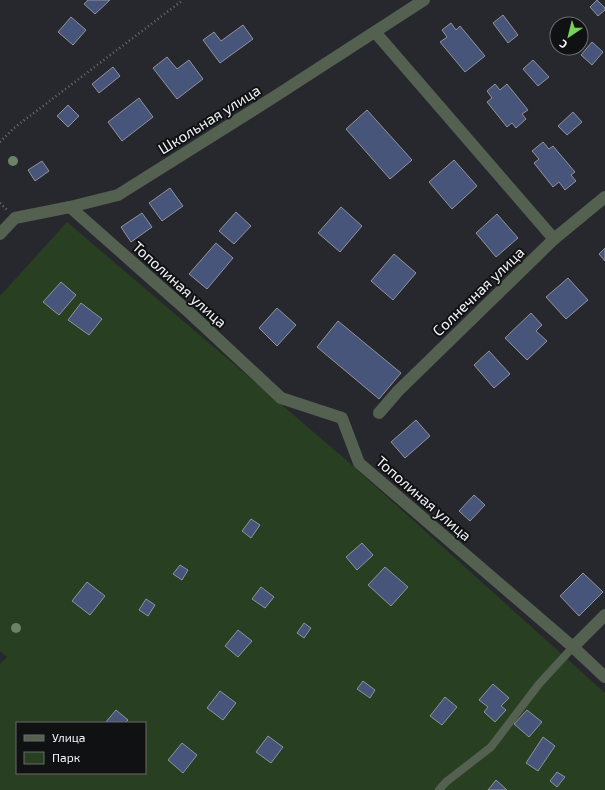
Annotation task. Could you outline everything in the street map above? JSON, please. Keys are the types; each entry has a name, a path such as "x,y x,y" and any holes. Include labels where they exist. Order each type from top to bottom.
{"street":[{"name":"Школьная улица","path":"0,234 15,218 70,207 118,195 424,0"},
{"path":"375,32 554,239"},
{"name":"Солнечная улица","path":"379,413 398,391 554,239 605,197"},
{"name":"Тополиная улица","path":"70,207 191,314 281,398 342,418 359,463 573,647 605,677"},
{"path":"573,647 605,615"}],"lane":[{"path":"439,790 446,782 491,747 539,684 573,647"}],"path":[{"path":"0,142 14,128 183,0"}],"green space":[{"path":"67,222 344,458 605,693 605,790 0,790 0,664 7,657 0,651 0,296"}],"building":[{"path":"88,0 110,0 95,14 84,4"},
{"path":"597,0 605,8 605,10 598,16 590,7"},
{"path":"503,15 518,35 508,43 493,23"},
{"path":"71,17 86,30 73,45 58,32"},
{"path":"451,23 456,30 460,26 485,56 465,72 440,42 447,37 442,30"},
{"path":"243,25 253,39 220,63 203,40 214,32 221,41"},
{"path":"592,42 603,52 592,65 582,56 589,56 589,46"},
{"path":"167,57 177,69 189,60 203,79 177,99 153,68"},
{"path":"533,60 549,77 538,86 523,69"},
{"path":"113,67 120,76 99,93 92,84"},
{"path":"495,84 500,90 507,84 528,110 522,114 526,119 516,128 512,123 507,127 487,102 492,98 487,91"},
{"path":"139,98 153,117 122,141 108,122"},
{"path":"68,105 79,116 68,127 57,116"},
{"path":"367,110 412,160 390,179 346,129"},
{"path":"573,112 582,122 567,135 558,126"},
{"path":"543,142 549,149 553,146 575,172 571,175 576,181 565,190 559,182 553,187 534,163 539,159 532,151"},
{"path":"454,160 477,186 452,209 429,182"},
{"path":"42,161 49,171 35,181 28,170"},
{"path":"170,188 183,206 162,221 149,203"},
{"path":"341,207 362,226 340,252 318,233"},
{"path":"236,212 251,226 234,244 219,231"},
{"path":"142,213 152,227 131,242 121,227"},
{"path":"497,214 518,238 496,257 476,233"},
{"path":"216,243 233,258 207,289 189,274"},
{"path":"605,248 605,261 599,254"},
{"path":"394,254 416,273 393,300 371,281"},
{"path":"568,278 588,300 566,319 546,297"},
{"path":"61,282 76,295 59,315 43,302"},
{"path":"81,303 102,319 89,335 68,320"},
{"path":"277,308 296,325 277,346 259,328"},
{"path":"531,313 542,325 536,331 547,341 527,360 505,338"},
{"path":"338,321 401,373 379,399 317,347"},
{"path":"489,351 510,374 494,388 474,365"},
{"path":"416,420 430,436 405,458 391,442"},
{"path":"474,495 485,505 470,521 459,511"},
{"path":"251,519 260,525 251,538 242,531"},
{"path":"362,543 373,555 357,570 346,557"},
{"path":"180,565 188,570 182,580 173,574"},
{"path":"385,567 408,587 391,606 368,585"},
{"path":"583,573 603,592 579,616 560,596"},
{"path":"87,582 105,596 90,615 72,601"},
{"path":"261,587 274,597 265,608 252,599"},
{"path":"146,599 155,605 148,616 139,610"},
{"path":"304,623 311,628 304,638 297,633"},
{"path":"238,630 252,641 238,657 225,646"},
{"path":"363,681 375,690 370,698 357,689"},
{"path":"493,684 509,698 501,706 506,710 495,722 484,712 488,707 479,700"},
{"path":"220,691 236,703 223,720 207,708"},
{"path":"445,697 457,707 442,725 430,716"},
{"path":"116,710 128,720 126,722 106,722"},
{"path":"527,710 542,722 529,737 514,724"},
{"path":"268,736 283,747 271,763 256,752"},
{"path":"543,737 555,746 538,771 526,763"},
{"path":"182,743 197,755 183,773 168,760"},
{"path":"557,772 565,777 557,787 550,781"},
{"path":"496,780 507,790 488,790"}]}
